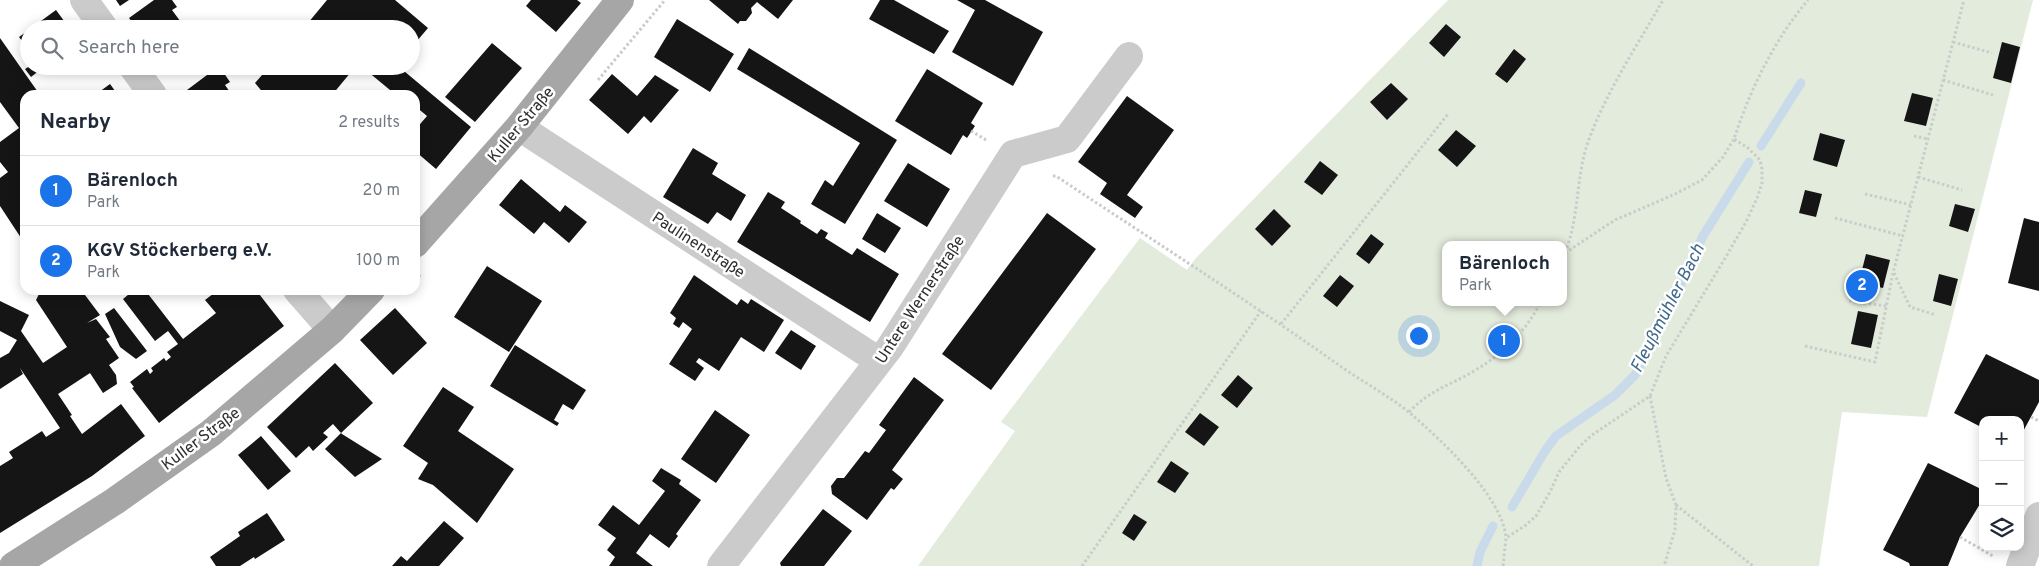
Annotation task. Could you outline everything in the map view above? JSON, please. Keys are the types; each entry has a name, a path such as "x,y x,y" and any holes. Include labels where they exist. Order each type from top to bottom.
{"main road":[{"name":"Kuller Straße","path":"420,238 519,127 620,0"},
{"name":"Kuller Straße","path":"13,566 115,501 211,433 332,330 366,295"}],"street":[{"path":"84,0 98,20"},
{"name":"Untere Wernerstraße","path":"721,566 879,361 1013,154 1067,139 1129,56"},
{"path":"139,75 149,90"},
{"name":"Paulinenstraße","path":"519,127 879,361"},
{"path":"302,295 332,330"},
{"path":"2020,566 2039,516"}],"path":[{"path":"596,82 665,0"},
{"path":"1567,244 1575,216 1582,166 1595,124 1663,0"},
{"path":"1567,253 1615,220 1673,195 1702,180 1719,163 1734,139 1741,116 1764,68 1779,42 1808,0"},
{"path":"1804,346 1875,362 1902,236 1964,0"},
{"path":"1953,42 1992,53"},
{"path":"1943,80 1993,95"},
{"path":"1281,324 1448,114"},
{"path":"1914,136 1928,139"},
{"path":"1664,566 1675,530 1676,505 1666,478 1650,396 1666,356 1746,222 1758,196 1762,183 1760,160 1748,148 1734,139"},
{"path":"1046,178 1056,176 1281,324 1356,378 1410,412 1448,448 1498,510 1506,538 1502,566"},
{"path":"1918,177 1962,190"},
{"path":"1865,194 1911,205"},
{"path":"1835,218 1902,236"},
{"path":"1893,273 1910,306 1936,315"},
{"path":"1849,300 1886,306"},
{"path":"1410,412 1422,399 1442,386 1473,372 1494,358 1524,330 1539,306"},
{"path":"1082,566 1261,311"},
{"path":"1506,538 1536,516 1559,472 1580,446 1592,435 1650,396"},
{"path":"2031,418 2039,421"},
{"path":"1676,505 1753,566"},
{"path":"1960,537 1994,556"}],"green space":[{"path":"1448,0 2033,0 1927,417 1842,412 1819,566 918,566 1015,431 1001,422 1140,238 1187,270 1195,259"}],"building":[{"path":"116,0 129,0 120,6"},
{"path":"154,0 172,0 177,7 172,10 179,20 130,20 129,18"},
{"path":"327,0 395,0 419,20 310,20"},
{"path":"531,0 577,0 581,3 556,32 526,6"},
{"path":"709,0 793,0 778,19 757,2 751,8 752,13 746,21 740,21 738,24"},
{"path":"880,0 894,0 949,31 934,54 869,19"},
{"path":"957,0 985,0 1043,32 1013,86 952,52 975,10"},
{"path":"56,10 63,20 42,20"},
{"path":"677,19 734,54 710,92 654,57"},
{"path":"420,21 428,28 420,37"},
{"path":"1446,24 1461,37 1444,57 1429,43"},
{"path":"0,38 20,66 20,75 26,75 36,90 20,90 20,236 0,206 0,178 8,172 0,162 0,142 19,128 0,102"},
{"path":"2002,42 2020,47 2011,83 1993,78"},
{"path":"492,43 522,68 475,122 445,97"},
{"path":"749,48 897,140 845,224 811,204 825,180 833,186 860,143 737,69"},
{"path":"1514,49 1526,59 1507,83 1495,74"},
{"path":"927,69 983,103 971,123 975,126 967,138 963,135 951,155 895,121"},
{"path":"612,74 637,96 655,75 679,90 651,123 644,116 628,134 589,100"},
{"path":"207,75 225,75 230,82 225,85 228,90 187,90"},
{"path":"262,75 349,75 336,90 261,90 255,83"},
{"path":"372,75 409,75 471,127 436,169 420,155 420,124 427,116 420,110 420,90 390,90"},
{"path":"1391,83 1408,99 1387,120 1370,102"},
{"path":"110,84 114,90 102,90"},
{"path":"1912,93 1933,98 1926,126 1904,121"},
{"path":"1127,96 1174,130 1127,195 1143,207 1135,218 1100,194 1107,183 1078,162"},
{"path":"1456,130 1476,146 1457,167 1438,150"},
{"path":"1820,133 1845,140 1837,167 1813,160"},
{"path":"693,148 718,163 712,174 746,195 731,221 717,212 708,224 663,197"},
{"path":"1320,161 1338,175 1322,195 1304,182"},
{"path":"908,163 950,189 927,227 884,201"},
{"path":"521,179 560,212 565,205 587,222 569,243 544,222 534,234 499,205"},
{"path":"1805,190 1822,194 1816,217 1799,213"},
{"path":"768,192 785,202 781,208 817,234 821,229 828,233 825,238 852,255 857,248 899,274 870,322 737,242"},
{"path":"1955,204 1975,209 1968,232 1949,226"},
{"path":"1274,209 1291,226 1272,246 1255,229"},
{"path":"877,213 901,228 885,253 862,239"},
{"path":"1047,213 1096,249 991,390 942,354"},
{"path":"2024,218 2039,222 2039,291 2008,283"},
{"path":"1371,234 1384,244 1369,264 1356,254"},
{"path":"1866,254 1890,260 1883,288 1859,282"},
{"path":"487,266 542,301 509,352 454,317"},
{"path":"1939,274 1958,279 1951,306 1933,301"},
{"path":"694,275 737,305 741,299 748,304 751,299 784,320 764,352 741,337 719,371 699,358 696,362 704,368 695,381 669,364 692,329 683,322 679,328 673,324 676,318 670,313"},
{"path":"1340,275 1354,286 1337,307 1323,296"},
{"path":"38,295 85,295 100,315 87,323 96,319 110,337 106,339 119,358 109,365 116,375 117,384 103,393 90,373 58,394 82,434 121,404 145,436 92,476 0,533 0,466 13,458 9,452 42,431 46,437 60,428 20,368 23,374 0,389 0,358 9,353 17,340 0,331 0,301 29,315 21,331 43,363 67,347 36,300"},
{"path":"128,295 149,295 183,339 216,313 205,300 212,295 260,295 284,326 159,423 132,388 134,387 130,382 147,369 150,374 153,371 151,368 164,358 166,361 171,357 167,352 178,344 168,331 155,341 123,299"},
{"path":"114,308 147,351 136,359 120,347 105,314"},
{"path":"395,308 427,343 393,375 360,340"},
{"path":"1858,311 1878,315 1871,348 1851,344"},
{"path":"791,330 816,346 801,370 775,353"},
{"path":"515,345 586,390 573,410 563,404 554,420 559,423 557,426 490,386"},
{"path":"1986,354 2039,380 2039,402 2024,430 2024,416 1979,416 1979,426 1954,413"},
{"path":"335,363 373,403 341,433 333,424 323,433 328,437 313,451 309,446 296,458 267,427"},
{"path":"1238,375 1253,388 1237,408 1221,395"},
{"path":"914,377 944,400 892,470 903,479 894,490 891,488 867,520 832,494 831,486 837,478 844,478 865,451 869,453 886,430 879,425"},
{"path":"443,387 474,407 458,431 514,469 477,523 433,485 418,479 428,463 403,446"},
{"path":"715,410 750,435 716,483 681,459"},
{"path":"1200,413 1219,427 1204,446 1185,432"},
{"path":"341,433 382,459 355,477 325,449"},
{"path":"261,436 291,471 268,490 238,455"},
{"path":"1171,461 1189,473 1175,493 1157,482"},
{"path":"1928,463 1979,488 1979,506 1960,537 1948,566 1910,566 1909,563 1883,550"},
{"path":"661,468 681,480 679,484 701,500 676,534 678,536 669,548 650,534 636,553 653,566 609,566 615,557 607,550 616,538 598,525 613,505 639,525 665,491 652,481"},
{"path":"823,509 852,531 824,566 781,566 780,563"},
{"path":"267,513 285,540 240,566 216,566 210,557 240,536 238,532"},
{"path":"1134,514 1147,522 1134,541 1122,533"},
{"path":"444,521 464,538 439,566 392,566 401,556 407,561"}],"waterway":[{"name":"Fleußmühler Bach","path":"1761,146 1801,83"},
{"name":"Fleußmühler Bach","path":"1512,507 1556,436 1615,395 1635,375 1664,321 1703,236 1749,162"},
{"path":"1477,566 1480,552 1493,526"}],"place":[{"name":"KGV Stöckerberg e.V.","path":"1862,286"},
{"name":"Bärenloch","path":"1504,341"}]}
